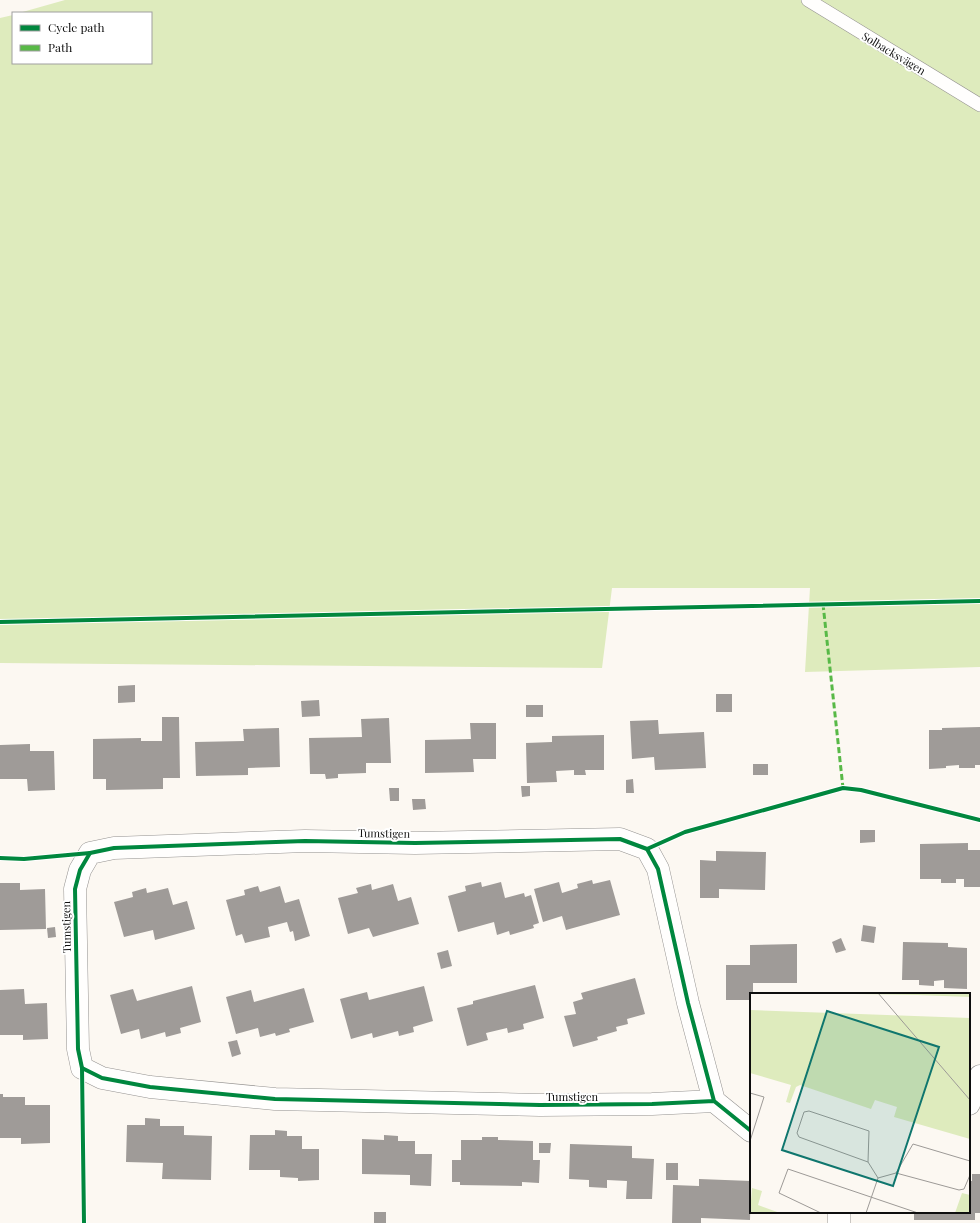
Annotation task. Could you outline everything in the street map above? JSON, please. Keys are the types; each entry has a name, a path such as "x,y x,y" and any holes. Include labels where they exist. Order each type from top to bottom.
{"street":[{"name":"Tumstigen","path":"620,839 647,849 658,869 688,1002 714,1101 652,1104 540,1105 275,1099 150,1088 102,1078 82,1068 78,1049 75,889 80,870 90,853 114,848 305,841 415,843 620,839"},
{"path":"970,1101 980,1076"},
{"path":"714,1101 750,1130"},
{"path":"970,1112 980,1111"}],"lane":[{"name":"Solbacksvägen","path":"808,0 980,105"}],"green space":[{"path":"65,0 980,0 980,667 805,672 810,588 612,588 602,668 0,663 0,18 12,15 12,64 152,64 152,12 23,12"}],"building":[{"path":"135,685 135,702 118,703 118,686"},
{"path":"716,694 732,694 732,712 716,712"},
{"path":"319,700 320,716 302,717 301,701"},
{"path":"526,705 543,705 543,717 526,717"},
{"path":"162,717 179,717 180,778 163,778 163,789 106,790 106,779 93,779 93,739 141,738 141,741 162,741"},
{"path":"389,718 391,763 366,763 366,773 338,774 338,778 326,779 325,774 310,774 309,738 362,737 361,719"},
{"path":"658,720 659,734 704,732 706,768 655,770 654,757 632,759 630,721"},
{"path":"470,723 496,723 496,759 473,759 474,772 425,773 425,740 471,739"},
{"path":"980,727 980,765 975,765 975,768 959,768 959,765 946,766 946,768 929,769 929,730 942,730 942,728"},
{"path":"279,728 280,767 248,768 248,775 196,776 195,742 244,741 243,729"},
{"path":"604,735 604,770 585,770 586,775 574,775 574,770 556,771 557,782 527,783 526,743 552,742 552,736"},
{"path":"30,744 30,751 54,751 55,790 28,791 27,779 0,779 0,745"},
{"path":"753,764 768,764 768,775 753,775"},
{"path":"633,779 634,793 626,793 626,780"},
{"path":"521,786 530,786 530,796 522,797"},
{"path":"389,788 399,788 399,801 390,801"},
{"path":"412,799 425,799 426,809 413,810"},
{"path":"860,830 875,830 875,842 860,843"},
{"path":"968,843 968,850 980,850 980,887 964,887 964,879 956,879 956,883 941,883 941,879 920,879 920,844"},
{"path":"716,851 766,852 765,890 719,889 719,898 700,898 700,860 716,861"},
{"path":"592,880 593,884 610,880 620,915 566,930 562,916 543,922 534,889 559,882 562,893 578,888 577,884"},
{"path":"481,882 482,887 501,882 505,898 524,893 525,897 531,895 539,923 533,925 534,928 510,935 509,931 497,935 494,922 458,932 448,896 466,891 465,886"},
{"path":"0,883 20,883 20,890 45,889 46,929 0,930"},
{"path":"371,884 372,890 393,884 398,901 411,897 419,924 373,937 369,928 348,934 338,898 358,893 356,888"},
{"path":"258,886 260,892 280,886 285,903 299,899 310,936 295,941 293,931 290,932 287,922 268,927 270,937 245,943 242,934 236,936 226,900 245,895 244,890"},
{"path":"146,888 147,893 168,888 173,905 187,901 195,929 155,940 153,930 124,937 114,902 133,897 132,892"},
{"path":"863,925 876,927 874,943 861,941"},
{"path":"55,927 56,937 48,938 47,928"},
{"path":"841,938 846,950 836,953 832,942"},
{"path":"903,942 948,943 948,947 967,948 967,989 944,988 944,980 934,981 934,986 919,985 919,980 902,980"},
{"path":"797,944 797,983 753,983 753,993 750,993 750,1000 726,1000 726,965 750,965 750,945"},
{"path":"448,950 452,966 441,969 437,953"},
{"path":"635,978 645,1014 627,1019 628,1024 616,1027 617,1031 597,1037 598,1040 573,1047 564,1016 576,1014 573,1002 583,999 581,993"},
{"path":"535,985 544,1018 523,1024 524,1029 508,1033 507,1028 486,1033 488,1040 467,1046 457,1008 473,1004 473,1001"},
{"path":"192,986 201,1022 180,1028 181,1033 166,1037 165,1032 141,1039 139,1029 121,1034 110,995 133,989 137,1001"},
{"path":"424,986 433,1021 413,1027 414,1032 399,1036 398,1031 373,1038 372,1033 351,1039 340,999 367,992 369,1000"},
{"path":"304,988 314,1022 289,1029 290,1032 276,1036 275,1033 260,1037 258,1028 236,1034 226,997 251,990 254,1002"},
{"path":"24,989 25,1004 47,1003 48,1039 23,1040 23,1035 0,1035 0,990"},
{"path":"237,1040 241,1054 232,1057 228,1042"},
{"path":"0,1094 3,1094 3,1097 25,1097 25,1105 50,1105 50,1143 21,1144 21,1138 0,1138"},
{"path":"145,1118 160,1119 160,1126 184,1126 184,1135 212,1136 211,1180 162,1179 163,1163 126,1162 127,1125 145,1125"},
{"path":"275,1130 287,1131 287,1136 302,1136 302,1149 319,1149 319,1180 298,1181 298,1178 280,1177 280,1170 249,1170 250,1135 275,1135"},
{"path":"384,1135 398,1136 398,1141 415,1141 415,1154 432,1154 431,1186 410,1185 410,1175 362,1174 362,1139 384,1140"},
{"path":"482,1137 498,1137 498,1140 533,1141 533,1160 540,1160 539,1183 522,1182 522,1186 460,1185 460,1182 452,1182 452,1160 461,1160 461,1140 482,1140"},
{"path":"539,1143 551,1143 550,1153 539,1153"},
{"path":"570,1144 632,1146 632,1158 654,1159 652,1199 626,1199 627,1181 607,1180 607,1188 589,1187 589,1180 569,1179"},
{"path":"666,1163 678,1163 678,1180 666,1180"},
{"path":"972,1174 980,1174 980,1213 975,1213 975,1220 914,1220 914,1213 970,1213 970,1181 972,1181"},
{"path":"699,1179 750,1181 750,1220 701,1218 701,1223 672,1223 673,1185 699,1186"},
{"path":"374,1212 386,1212 386,1223 374,1223"}],"marked path":[{"path":"823,604 843,788"}],"cycle path":[{"path":"0,622 980,601"},
{"path":"647,849 685,832 843,788 861,790 980,820"},
{"path":"620,839 647,849 658,869 688,1003 714,1101 652,1104 540,1105 275,1099 150,1087 102,1078 82,1068 78,1049 75,889 80,870 90,853 114,848 305,841 415,843 620,839"},
{"path":"0,858 24,859 90,853"},
{"path":"82,1068 84,1223"},
{"path":"714,1101 750,1130"}]}
